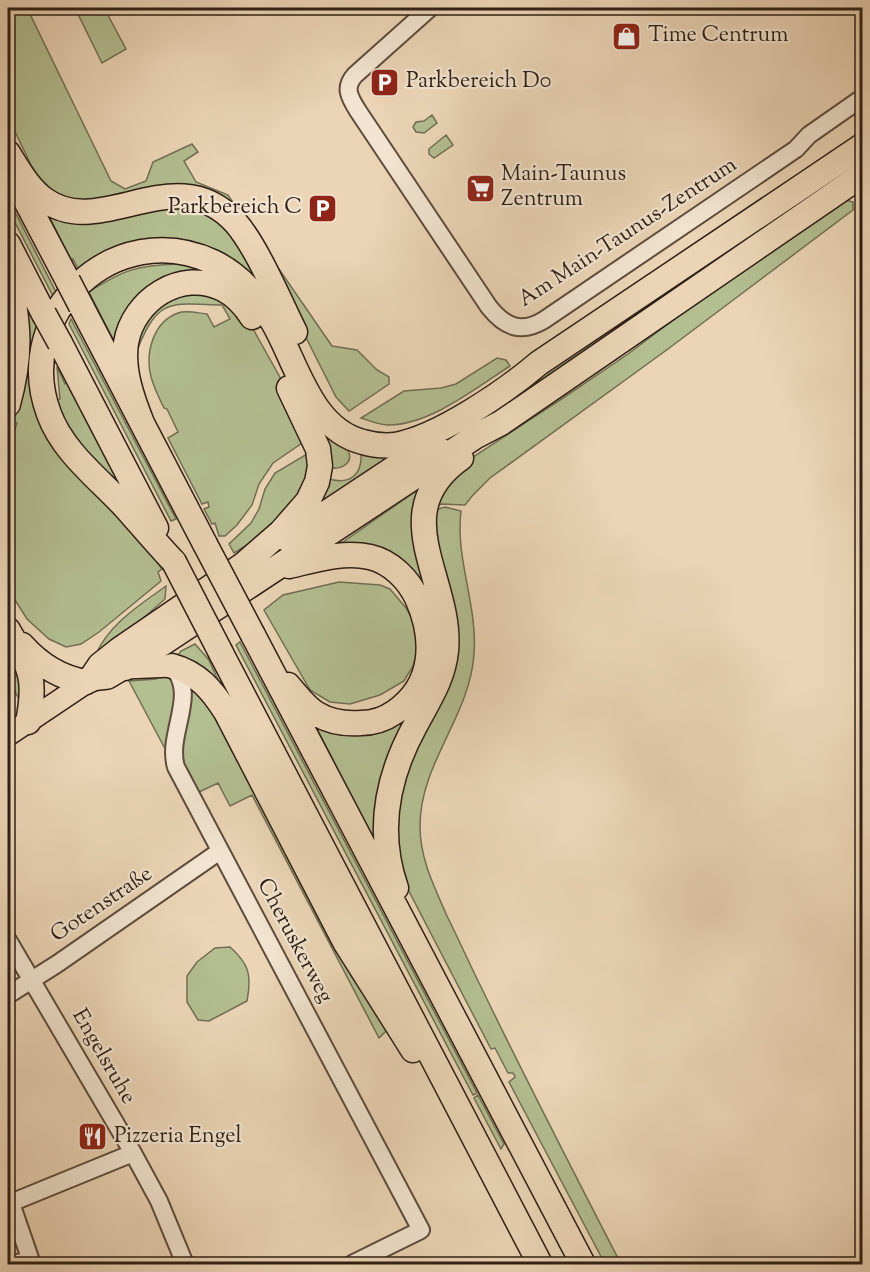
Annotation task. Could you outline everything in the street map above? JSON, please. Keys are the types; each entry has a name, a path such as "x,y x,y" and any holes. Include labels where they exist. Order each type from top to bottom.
{"highway":[{"path":"174,562 62,440 50,416 43,390 41,375 44,344 47,330 55,314 83,280 113,261 152,251 180,252 199,256 232,273 251,292 274,324 311,398 333,426 360,441 381,445 402,443 433,432 483,404 517,382 539,363 862,146"},
{"path":"8,153 38,195 51,204 65,209 102,210 156,197 184,196 204,201 218,209 235,222 248,240 328,396 350,417 371,428 387,432 429,422 455,410 513,373 539,363"},
{"path":"8,167 583,1264"},
{"path":"125,668 476,435 501,423 862,175"},
{"path":"8,244 540,1264"},
{"path":"8,272 18,337 17,365 8,404"},
{"path":"8,630 30,654 50,669 72,679 88,681 100,665 119,650 243,565 281,532 308,501 317,482 320,466 318,449 264,338 248,311 231,294 213,285 189,283 178,285 157,293 139,310 129,330 125,353 129,383 142,423"},
{"path":"243,565 259,558 432,443 483,404"},
{"path":"416,947 391,875 386,836 388,796 395,767 436,689 446,654 446,616 424,540 424,511 442,475 480,444 501,423"},
{"path":"253,635 283,679 306,705 317,714 345,723 370,723 390,715 407,704 417,691 424,675 429,642 421,607 413,589 402,575 387,564 373,558 341,555 275,570"},
{"path":"8,630 31,676 33,697 28,722"},
{"path":"172,666 185,669 199,678 218,699 345,942 408,1044 474,1138"}],"main road":[{"path":"8,735 88,681 108,678 125,668 172,666"}],"street":[{"name":"Am Main-Taunus-Zentrum","path":"430,8 355,75 349,82 348,92 358,111 489,307 501,320 515,327 530,327 544,320 796,149 809,135 862,98"},
{"name":"Cheruskerweg","path":"172,666 178,672 183,692 182,711 174,741 174,760 421,1230 352,1264"},
{"name":"Gotenstraße","path":"8,994 220,851"},
{"name":"Engelsruhe","path":"8,940 133,1153 159,1201 185,1264"},
{"path":"13,1264 31,1262 9,1204 133,1153"}],"green space":[{"path":"8,8 27,8 111,181 125,189 146,181 153,162 192,144 198,152 184,161 196,182 228,195 332,346 357,350 377,370 389,377 389,384 349,411 336,397 272,270 229,209 96,205 48,193 32,167 8,117"},
{"path":"75,8 104,8 126,49 102,63"},
{"path":"432,115 437,123 424,133 416,132 413,127 416,122 424,121"},
{"path":"446,135 453,145 434,158 429,154 429,149"},
{"path":"8,198 57,294 54,298 8,209"},
{"path":"845,200 853,202 853,210 668,349 490,478 465,505 434,506 436,500 467,461 628,354 728,279"},
{"path":"149,205 206,210 233,232 311,385 202,251 83,271 78,269 73,259 71,260 44,206"},
{"path":"752,233 755,234 753,237 542,381 539,377"},
{"path":"178,262 195,265 261,320 184,278 119,351 89,292 131,270 177,264"},
{"path":"205,290 248,320 281,379 308,439 273,463 259,484 252,505 237,525 225,536 219,536 215,523 212,524 204,509 209,507 208,502 202,504 168,438 178,432 155,389 149,368 149,358 153,339 162,323 169,317 181,312 207,314 214,327 230,319 222,305 179,304 161,311 153,319 138,348 131,347 156,301"},
{"path":"28,308 41,331 35,383 162,569 158,572 161,581 99,632 81,644 66,647 49,639 27,619 8,589 8,450 17,423 14,421 21,396 24,310"},
{"path":"71,319 176,519 171,521 69,324"},
{"path":"497,358 506,360 510,366 436,412 420,419 388,425 361,418 404,391 441,388 456,384"},
{"path":"57,367 65,384 68,382 124,488 97,471 51,402 60,399"},
{"path":"333,436 345,446 349,455 346,464 336,468 332,468 322,442"},
{"path":"312,451 312,483 264,534 234,553 229,544 251,523 259,509 265,489 275,473"},
{"path":"361,451 397,453 315,507 326,478 342,481 357,472 360,466"},
{"path":"426,484 415,524 416,539 438,614 439,655 431,682 390,765 383,796 381,849 379,849 312,719 341,728 368,729 391,722 410,710 424,692 433,669 435,642 425,597 413,576 402,565 382,553 333,549"},
{"path":"445,507 461,511 461,547 473,618 474,654 471,677 464,698 436,760 422,803 420,826 422,850 437,894 473,971 621,1264 605,1264 509,1082 515,1077 513,1073 508,1073 495,1048 491,1049 401,876 394,842 435,548 435,510"},
{"path":"339,582 380,585 390,589 406,608 416,626 419,647 413,666 404,681 380,695 350,704 330,702 310,690 264,610 283,595"},
{"path":"166,586 165,599 121,638 96,654 117,624"},
{"path":"240,642 477,1093 473,1095 236,645"},
{"path":"195,644 209,660 222,689 175,659 181,651"},
{"path":"8,646 20,662 20,701 8,678"},
{"path":"167,671 178,688 170,758 129,681 156,679"},
{"path":"185,676 200,686 389,1028 379,1038 252,795 230,806 218,783 197,793 181,763"},
{"path":"230,947 248,971 247,1001 209,1021 198,1020 187,1002 187,976 197,962 215,948"},
{"path":"478,1095 504,1144 501,1149 474,1098"}],"place":[{"name":"Time Centrum","path":"627,36"},
{"name":"Parkbereich D0","path":"385,82"},
{"name":"Main-Taunus Zentrum","path":"480,188"},
{"name":"Parkbereich C","path":"323,208"},
{"name":"Pizzeria Engel","path":"93,1137"}]}
